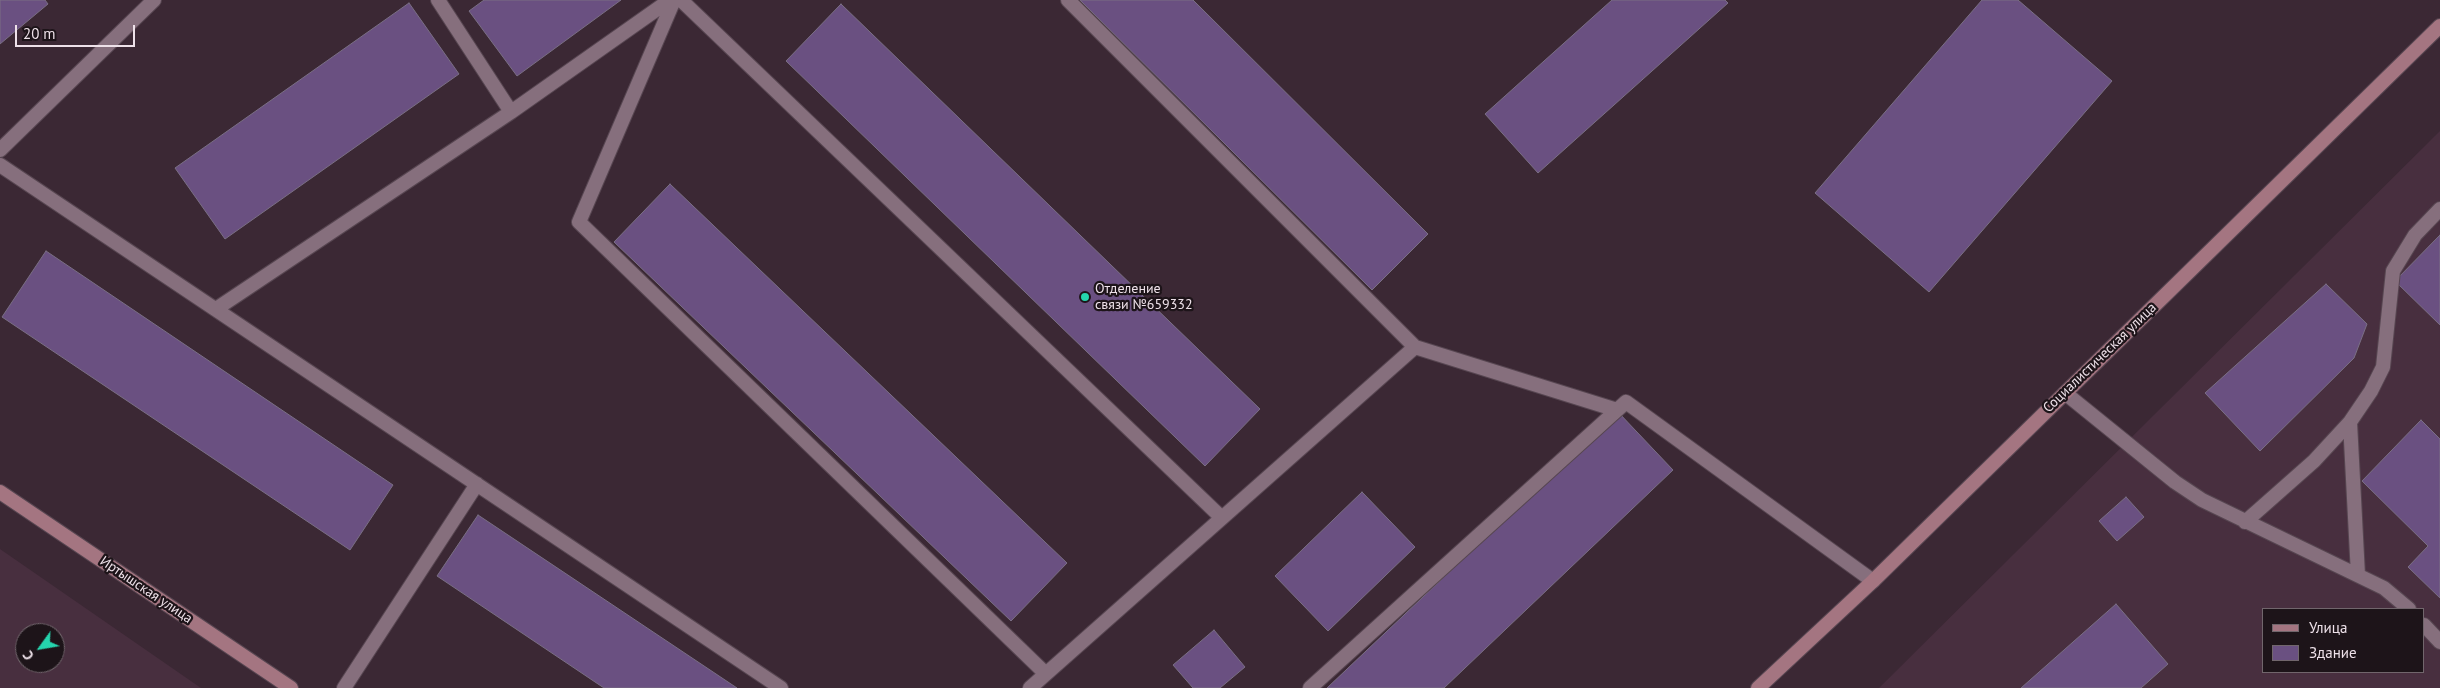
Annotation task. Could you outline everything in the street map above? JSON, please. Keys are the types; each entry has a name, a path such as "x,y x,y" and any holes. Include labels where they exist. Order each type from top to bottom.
{"main road":[{"name":"Социалистическая улица","path":"1758,688 1873,581 2440,26"},
{"name":"Иртышская улица","path":"0,492 292,688"}],"street":[{"path":"0,150 154,0"},
{"path":"438,0 511,112"},
{"path":"216,310 511,112 670,0"},
{"path":"674,0 579,222 1046,674"},
{"path":"681,0 1222,518"},
{"path":"1068,0 1415,347 1617,410"},
{"path":"0,164 781,688"},
{"path":"2245,522 2314,461 2350,422 2371,391 2383,367 2393,272 2415,235 2440,209"},
{"path":"1030,688 1415,347"},
{"path":"2065,393 2176,482 2202,500 2384,588 2408,608"},
{"path":"1310,688 1626,402 1873,581"},
{"path":"2350,422 2358,575"},
{"path":"344,688 477,484"},
{"path":"2425,626 2440,642"}],"shaded area":[{"path":"2440,131 2440,688 1879,688"},
{"path":"0,549 201,688 0,688"}],"building":[{"path":"0,0 45,0 48,4 0,44"},
{"path":"484,0 621,0 517,76 469,11"},
{"path":"1080,0 1193,0 1428,234 1372,290"},
{"path":"1612,0 1725,0 1728,3 1538,173 1485,114"},
{"path":"1982,0 2018,0 2112,81 1929,292 1815,193"},
{"path":"409,3 459,74 225,239 175,168"},
{"path":"841,4 1260,409 1205,466 786,61"},
{"path":"670,184 1067,563 1011,621 614,242"},
{"path":"2440,235 2440,325 2395,281"},
{"path":"46,251 393,485 350,550 2,317"},
{"path":"2326,284 2367,324 2354,358 2260,451 2205,393"},
{"path":"1618,412 1673,470 1444,688 1327,688"},
{"path":"2421,420 2440,439 2440,598 2408,567 2428,546 2362,481"},
{"path":"1362,492 1415,547 1328,631 1275,576"},
{"path":"2126,497 2144,517 2117,541 2099,521"},
{"path":"478,515 737,688 604,688 437,576"},
{"path":"2116,604 2168,664 2141,688 2021,688"},
{"path":"1214,630 1245,667 1220,688 1193,688 1173,665"}],"place":[{"name":"Отделение связи №659332","path":"1085,297"}]}
